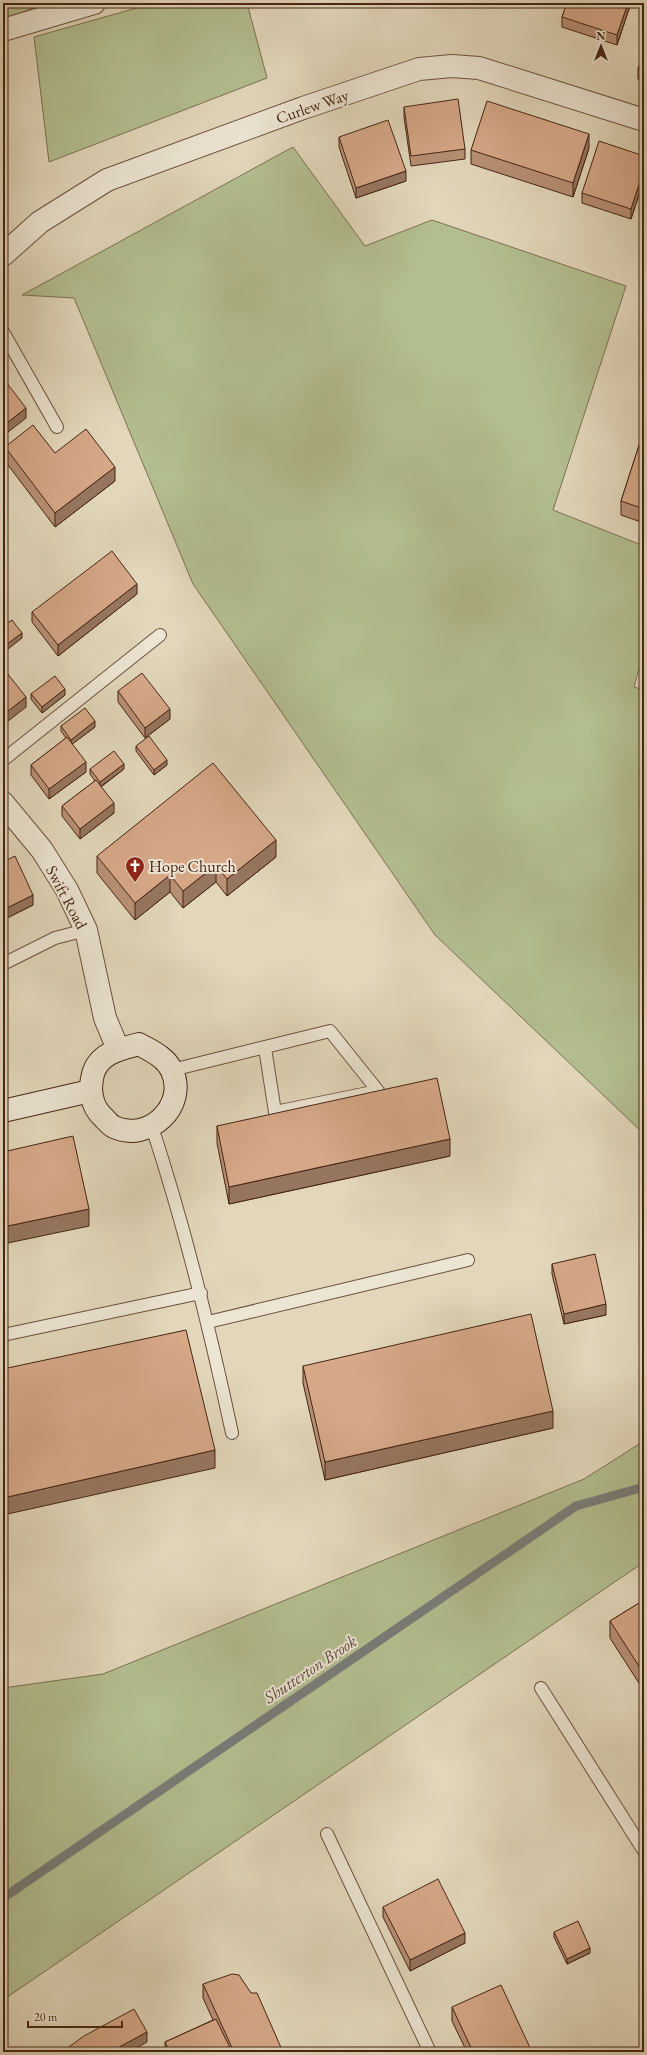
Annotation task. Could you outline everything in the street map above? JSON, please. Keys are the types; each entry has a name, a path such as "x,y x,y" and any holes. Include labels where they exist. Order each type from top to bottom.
{"street":[{"path":"3,30 94,3"},
{"name":"Curlew Way","path":"3,255 40,222 107,180 303,108 419,69 452,66 479,68 644,120"},
{"name":"Swift Road","path":"3,803 46,857 67,890 86,930 105,1018 118,1049"},
{"path":"139,1044 157,1054 172,1070 176,1090 170,1110 152,1127 133,1131 113,1127 97,1112 90,1091 93,1073 104,1056 118,1049 139,1044"},
{"path":"3,1111 90,1091"}],"lane":[{"path":"3,332 57,427"},
{"path":"3,760 160,635"},
{"path":"3,964 55,938 86,930"},
{"path":"172,1070 330,1031 378,1091 275,1112 265,1048"},
{"path":"152,1127 173,1191 201,1293 232,1433"},
{"path":"208,1322 468,1260"},
{"path":"3,1335 201,1293"},
{"path":"541,1688 644,1851"},
{"path":"326,1834 430,2052"}],"green space":[{"path":"3,3 49,3 29,9 3,23"},
{"path":"154,3 247,3 267,78 49,162 34,37"},
{"path":"293,147 365,246 432,220 626,286 553,510 644,546 644,650 634,687 644,690 644,1134 435,935 193,584 74,298 22,295"},
{"path":"644,1441 644,1562 3,2000 3,1688 103,1674 584,1479"}],"building":[{"path":"567,3 628,3 617,35 562,17"},
{"path":"644,51 644,71 638,69"},
{"path":"458,99 465,149 411,156 404,107"},
{"path":"487,101 589,134 573,183 471,150"},
{"path":"388,120 406,171 356,188 339,137"},
{"path":"599,141 644,156 644,169 631,209 582,193"},
{"path":"3,378 26,408 3,426"},
{"path":"33,425 55,453 86,429 115,467 55,513 5,447"},
{"path":"644,430 644,509 621,501"},
{"path":"112,551 137,584 58,645 32,612"},
{"path":"12,620 22,633 3,647 3,626"},
{"path":"3,668 26,697 3,715"},
{"path":"142,673 170,709 145,728 118,691"},
{"path":"55,676 65,689 42,707 31,694"},
{"path":"85,708 95,721 71,740 61,726"},
{"path":"149,736 167,760 154,770 136,746"},
{"path":"67,737 86,762 49,789 31,765"},
{"path":"114,751 124,764 100,782 90,769"},
{"path":"213,763 276,840 227,879 216,865 183,891 170,875 135,903 97,856"},
{"path":"96,780 114,803 80,829 62,806"},
{"path":"15,856 33,895 7,908 3,899 3,862"},
{"path":"437,1078 450,1139 229,1187 217,1126"},
{"path":"73,1136 89,1209 3,1227 3,1152"},
{"path":"595,1254 606,1304 564,1314 552,1264"},
{"path":"531,1314 553,1411 325,1462 303,1366"},
{"path":"186,1330 215,1450 3,1498 3,1369"},
{"path":"644,1600 644,1674 610,1621"},
{"path":"438,1879 465,1933 410,1960 383,1907"},
{"path":"578,1921 590,1948 567,1959 554,1932"},
{"path":"232,1974 239,1975 251,1993 257,1993 283,2052 234,2052 203,1984"},
{"path":"501,1985 532,2052 473,2052 452,2007"},
{"path":"134,2009 147,2032 110,2052 62,2052 84,2036"},
{"path":"216,2019 232,2052 170,2052 165,2042"}],"waterway":[{"name":"Shutterton Brook","path":"3,1898 576,1506 644,1487"}],"place":[{"name":"Hope Church","path":"135,883"}]}
